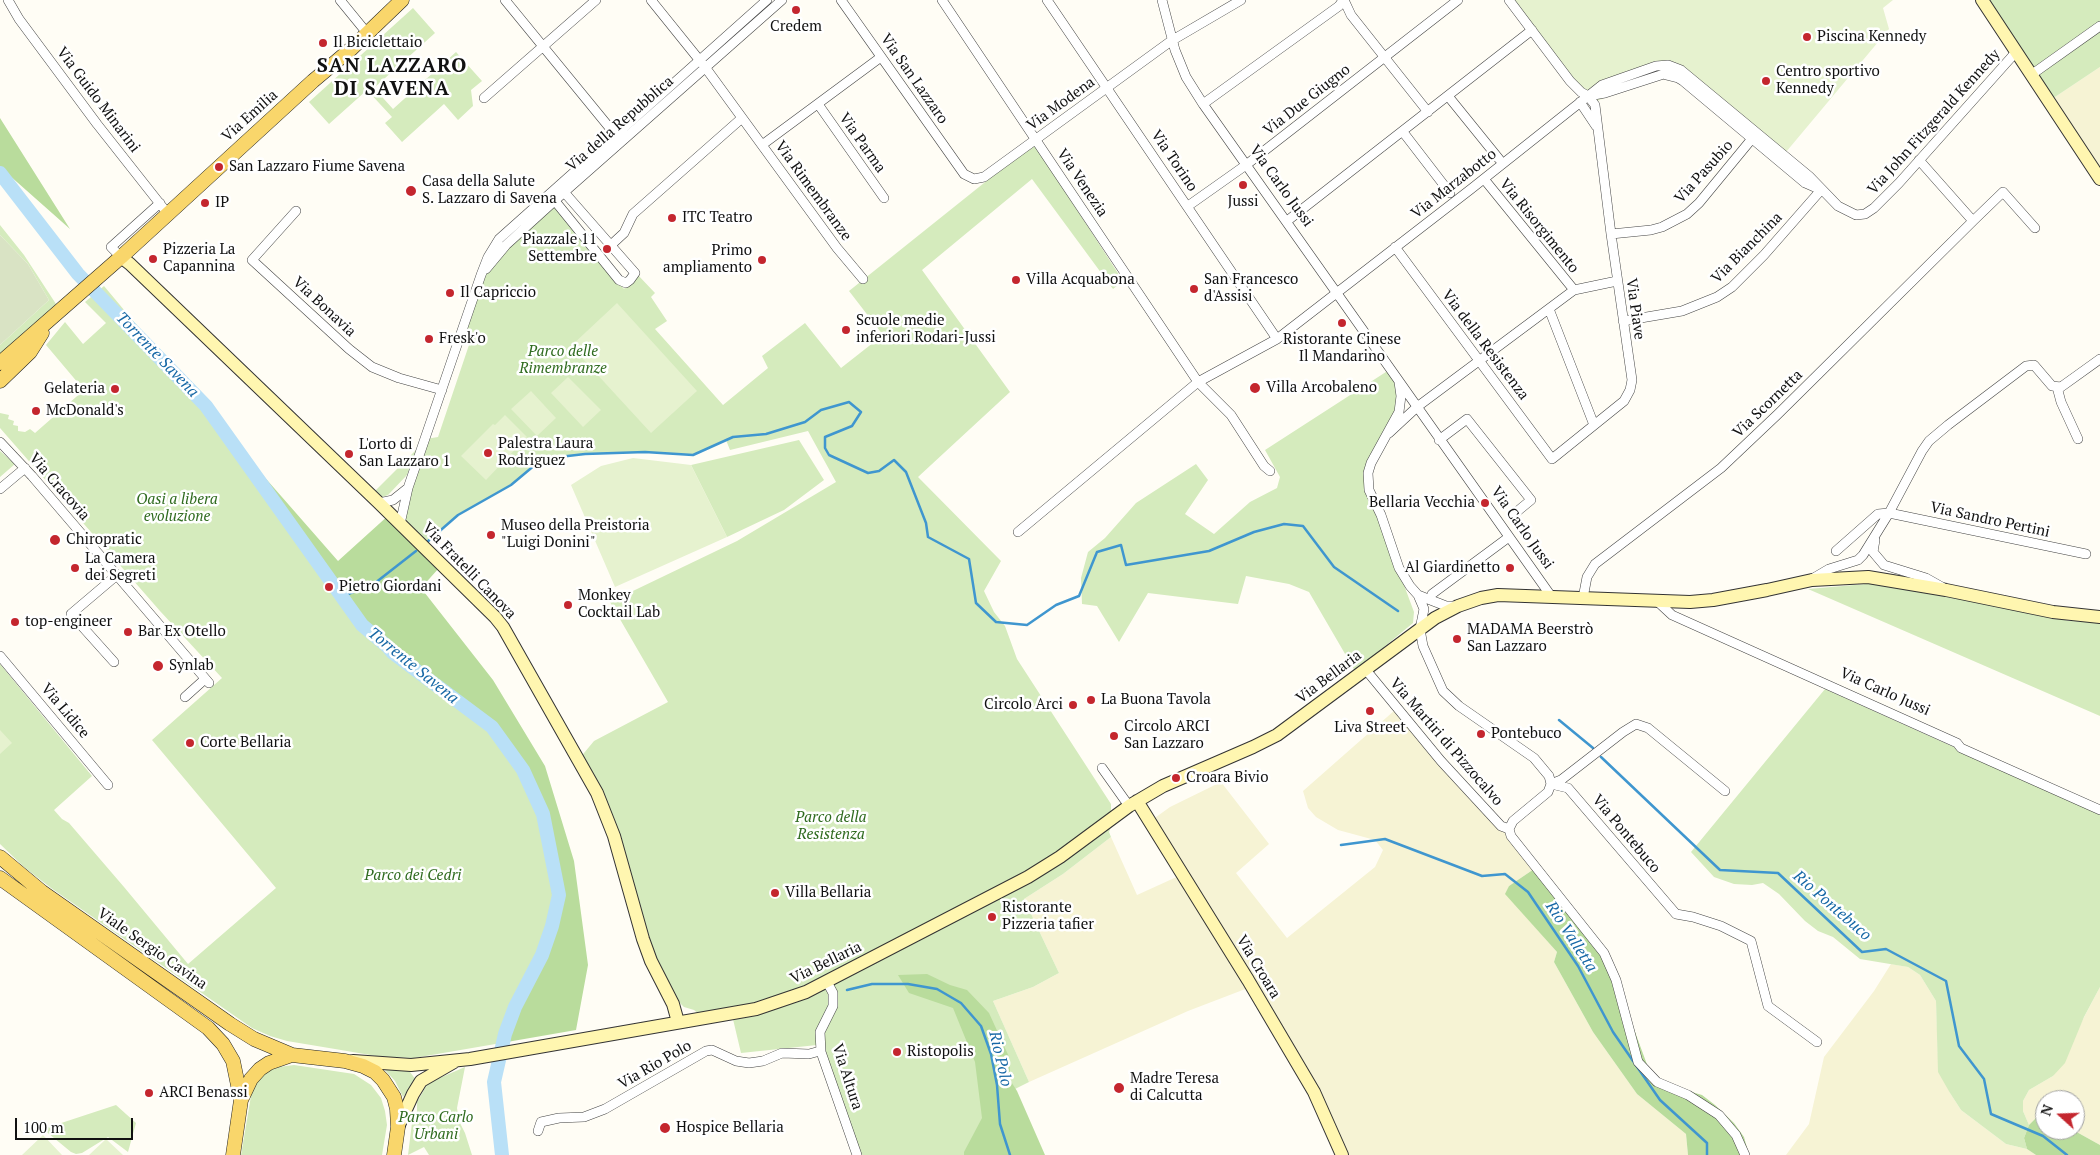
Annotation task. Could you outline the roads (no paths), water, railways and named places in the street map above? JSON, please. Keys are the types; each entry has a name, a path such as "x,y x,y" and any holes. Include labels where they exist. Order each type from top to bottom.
{"main road":[{"name":"Via Emilia","path":"0,363 65,308 105,270 116,252 164,208 368,33 402,0"},
{"path":"0,381 30,352 49,322"},
{"name":"Viale Sergio Cavina","path":"0,857 42,892 230,1024 254,1039 292,1055"},
{"name":"Viale Sergio Cavina","path":"0,878 208,1028 223,1044 233,1061 241,1100"},
{"path":"232,1155 241,1100 250,1079 260,1069 280,1058 292,1055 345,1061 363,1066 375,1072 383,1080 396,1102 398,1127 394,1155"}],"street":[{"name":"Via Guido Minarini","path":"8,0 96,124 164,208"},
{"path":"340,0 368,33"},
{"path":"504,0 622,142"},
{"path":"484,98 596,0"},
{"name":"Via Rimembranze","path":"650,0 702,63 837,248 863,279"},
{"name":"Via della Repubblica","path":"400,524 407,493 488,257 502,242 622,142 767,0"},
{"name":"Via della Repubblica","path":"559,194 615,134 782,0"},
{"name":"Via San Lazzaro","path":"841,0 964,174"},
{"name":"Via Venezia","path":"942,0 1198,382 1231,415 1264,466 1270,471"},
{"name":"Via Torino","path":"1047,0 1277,339"},
{"name":"Via Carlo Jussi","path":"1162,0 1171,41 1186,77 1203,104 1551,596"},
{"name":"Via Modena","path":"964,174 974,179 984,177 1171,41 1240,0"},
{"path":"1203,104 1339,6 1343,0 1351,14 1428,112"},
{"name":"Via Due Giugno","path":"1188,206 1246,165 1458,0"},
{"path":"1510,0 1570,81 1588,96 1605,94 1681,70"},
{"path":"1982,0 2100,179"},
{"path":"2031,75 2100,26"},
{"path":"1287,221 1532,30"},
{"name":"Via John Fitzgerald Kennedy","path":"1661,75 1671,76 1683,81 1754,136 1810,176 1821,190 1845,211 1865,214 1882,201 2016,52"},
{"path":"762,146 881,57"},
{"path":"1588,96 1602,85 1656,66 1668,65 1681,70"},
{"name":"Via John Fitzgerald Kennedy","path":"1681,70 1754,136"},
{"path":"1448,96 1498,159"},
{"name":"Via Marzabotto","path":"1198,382 1277,339 1588,96"},
{"name":"Via Piave","path":"1552,459 1624,401 1630,390 1632,380 1617,281 1597,128 1596,105 1588,96"},
{"name":"Via Piave","path":"1580,102 1597,128"},
{"name":"Via Parma","path":"818,104 884,198"},
{"path":"611,245 624,233 633,214 742,118"},
{"path":"1403,132 1450,193"},
{"name":"Via Pasubio","path":"1611,234 1651,230 1662,227 1687,214 1699,203 1754,136"},
{"path":"1919,160 1973,221"},
{"name":"Via Risorgimento","path":"1484,179 1574,290"},
{"name":"Via Bianchina","path":"1623,321 1694,308 1724,292 1764,255 1821,190"},
{"name":"Via Scornetta","path":"1583,598 1587,577 1595,564 1720,468 1778,414 2003,192 2035,228"},
{"path":"559,194 611,245 635,273 626,283 619,280 559,194"},
{"name":"Via Bonavia","path":"296,211 252,260 365,362 385,373 442,390"},
{"name":"Via della Resistenza","path":"1395,247 1552,459"},
{"name":"Via Fratelli Canova","path":"116,252 380,503 495,617 511,638 596,792 614,836 643,939 651,961 673,1004 678,1022"},
{"path":"1389,433 1417,407 1574,290 1617,281"},
{"path":"1549,309 1594,425"},
{"path":"1812,580 1829,569 1858,560 1875,538 1929,441 2014,374 2026,366 2034,365 2050,384 2057,387 2064,386 2100,359"},
{"path":"1398,379 1401,396 1399,412 1371,464 1368,473 1369,490 1381,515 1404,577 1418,594 1424,609 1420,628 1422,646 1443,691 1458,706 1534,758 1549,776 1551,784"},
{"path":"1018,532 1198,382"},
{"path":"2057,387 2060,402 2078,439"},
{"name":"Via Carlo Jussi","path":"1439,440 1467,419 1531,500 1514,514"},
{"name":"Via Cracovia","path":"0,442 25,468 207,681 184,697"},
{"path":"0,489 25,468"},
{"path":"380,503 393,500 407,493"},
{"name":"Via della Repubblica","path":"390,514 398,508 407,493"},
{"path":"1836,551 1878,514 1889,513"},
{"name":"Via Sandro Pertini","path":"1889,513 2086,554"},
{"path":"1432,594 1509,537"},
{"path":"1875,538 1873,552 1884,566 1926,578 1946,590"},
{"path":"114,662 71,614 117,575"},
{"path":"1551,596 1658,602 1713,600 1812,580 1868,577 1946,590 2053,612 2100,617"},
{"path":"1418,594 1440,604 1458,606"},
{"name":"Via Bellaria","path":"464,1060 580,1038 766,1007 827,982 1028,877 1060,858 1133,803 1176,778 1253,747 1277,735 1420,628 1458,606 1498,595 1551,596"},
{"name":"Via Carlo Jussi","path":"1658,602 1672,615 1957,743 1961,748 2100,810"},
{"path":"2087,616 2100,610"},
{"name":"Via Lidice","path":"0,656 108,785"},
{"name":"Via Martiri di Pizzocalvo","path":"1366,670 1441,761 1501,826 1509,829"},
{"name":"Via Martiri di Pizzocalvo","path":"1726,792 1648,728 1636,724 1562,780 1551,784 1548,792 1513,821 1509,829 1511,836 1604,953 1616,980 1638,1062 1657,1082 1688,1095 1719,1115 1736,1134 1745,1155"},
{"path":"1102,768 1133,803"},
{"name":"Via Pontebuco","path":"1551,784 1568,788 1676,914 1721,926 1751,941 1768,1006 1817,1042"},
{"name":"Via Croara","path":"1133,803 1248,980 1314,1092 1342,1155"},
{"name":"Via Altura","path":"827,982 832,993 833,1006 820,1032 820,1051 857,1155"},
{"name":"Via Rio Polo","path":"538,1131 540,1122 559,1118 584,1117 606,1108 712,1050 736,1061 749,1063 763,1061 782,1054 809,1054 820,1051"},
{"path":"345,1061 411,1065 464,1060"},
{"path":"398,1127 413,1094 422,1081 464,1060"}],"waterway":[{"name":"Torrente Savena","path":"0,173 78,274 206,406 362,625 393,653 492,727 523,770 543,814 559,895 552,926 542,955 515,1007 505,1034 494,1082 502,1155"},
{"name":"Rio Pontebuco","path":"426,543 458,515 511,485 542,459 585,454 645,452 693,455 733,437 766,434 805,422 821,410 849,402 861,412 852,426 825,437 825,448 829,455 868,473 879,471 894,460 906,472 926,523 928,537 969,559 976,603 996,622 1027,625 1056,605 1079,596 1097,552 1121,545 1126,565 1209,551 1254,532 1284,524 1303,526 1334,567 1398,611"},
{"name":"Rio Pontebuco","path":"341,597 375,583 416,551"},
{"name":"Rio Pontebuco","path":"1559,720 1593,748"},
{"name":"Rio Pontebuco","path":"1601,757 1720,870 1778,873 1862,952 1886,949 1946,981 1959,1046 1984,1079 1991,1114 2043,1136 2067,1155"},
{"name":"Rio Valletta","path":"1341,845 1385,839 1482,876 1505,874 1528,892 1578,966 1613,1032 1660,1100 1707,1143 1707,1155"},
{"name":"Rio Polo","path":"847,990 872,984 908,984 937,989 961,1003 981,1026 991,1054 997,1085 1000,1124 1010,1155"}],"place":[{"name":"Credem","path":"796,10"},
{"name":"Piscina Kennedy","path":"1807,37"},
{"name":"Il Biciclettaio","path":"323,43"},
{"name":"Centro sportivo Kennedy","path":"1766,81"},
{"name":"San Lazzaro Fiume Savena","path":"219,167"},
{"name":"Jussi","path":"1243,185"},
{"name":"Casa della Salute S. Lazzaro di Savena","path":"411,191"},
{"name":"IP","path":"205,203"},
{"name":"ITC Teatro","path":"672,218"},
{"name":"Piazzale 11 Settembre","path":"607,249"},
{"name":"Pizzeria La Capannina","path":"153,259"},
{"name":"Primo ampliamento","path":"762,260"},
{"name":"Villa Acquabona","path":"1016,280"},
{"name":"San Francesco d'Assisi","path":"1194,289"},
{"name":"Il Capriccio","path":"450,293"},
{"name":"Ristorante Cinese Il Mandarino","path":"1342,323"},
{"name":"Scuole medie inferiori Rodari-Jussi","path":"846,330"},
{"name":"Fresk'o","path":"429,339"},
{"name":"Villa Arcobaleno","path":"1255,388"},
{"name":"Gelateria","path":"115,389"},
{"name":"McDonald's","path":"36,411"},
{"name":"Palestra Laura Rodriguez","path":"488,453"},
{"name":"L'orto di San Lazzaro 1","path":"349,454"},
{"name":"Bellaria Vecchia","path":"1485,503"},
{"name":"Museo della Preistoria \"Luigi Donini\"","path":"491,535"},
{"name":"Chiropratic","path":"55,540"},
{"name":"La Camera dei Segreti","path":"75,568"},
{"name":"Al Giardinetto","path":"1510,568"},
{"name":"Pietro Giordani","path":"329,587"},
{"name":"Monkey Cocktail Lab","path":"568,605"},
{"name":"top-engineer","path":"15,622"},
{"name":"Bar Ex Otello","path":"128,632"},
{"name":"MADAMA Beerstrò San Lazzaro","path":"1457,639"},
{"name":"Synlab","path":"158,666"},
{"name":"La Buona Tavola","path":"1091,700"},
{"name":"Circolo Arci","path":"1073,705"},
{"name":"Liva Street","path":"1370,711"},
{"name":"Pontebuco","path":"1481,734"},
{"name":"Circolo ARCI San Lazzaro","path":"1114,736"},
{"name":"Corte Bellaria","path":"190,743"},
{"name":"Croara Bivio","path":"1176,778"},
{"name":"Villa Bellaria","path":"775,893"},
{"name":"Ristorante Pizzeria tafier","path":"992,917"},
{"name":"Ristopolis","path":"897,1052"},
{"name":"Madre Teresa di Calcutta","path":"1119,1088"},
{"name":"ARCI Benassi","path":"149,1093"},
{"name":"Hospice Bellaria","path":"665,1128"}],"district":[{"name":"SAN LAZZARO DI SAVENA","path":"392,78"}],"park label":[{"name":"Parco delle Rimembranze","path":"563,360"},
{"name":"Oasi a libera evoluzione","path":"177,508"},
{"name":"Parco della Resistenza","path":"831,826"},
{"name":"Parco dei Cedri","path":"413,876"},
{"name":"Parco Carlo Urbani","path":"436,1126"}]}
